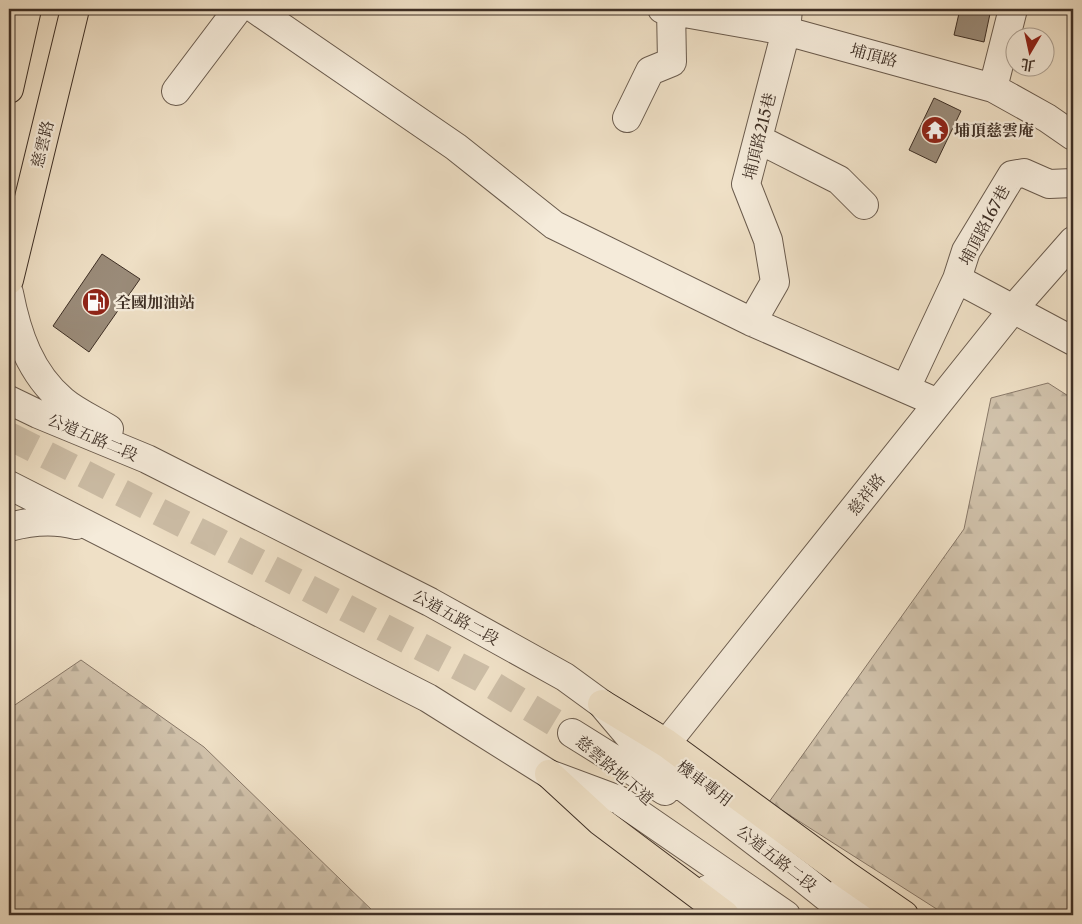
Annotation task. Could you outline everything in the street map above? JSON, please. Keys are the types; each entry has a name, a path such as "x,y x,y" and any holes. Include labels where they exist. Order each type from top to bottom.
{"main road":[{"path":"9,89 27,9"},
{"name":"慈雲路","path":"9,280 75,9"},
{"path":"602,704 904,915"},
{"path":"549,774 600,821 725,915"}],"street":[{"path":"176,91 238,9"},
{"path":"255,9 456,147 554,225 752,322 938,403"},
{"path":"627,118 650,71 672,62 668,9"},
{"name":"埔頂路","path":"668,9 787,20 993,88 1047,118 1073,136"},
{"path":"993,88 1013,9"},
{"name":"埔頂路215巷","path":"752,322 775,282 768,240 746,184 787,20"},
{"path":"758,139 840,180 864,205"},
{"name":"埔頂路167巷","path":"906,388 957,279 966,251 1012,175 1024,173 1049,184 1073,183"},
{"name":"慈祥路","path":"664,747 1014,308 1073,241"},
{"name":"埔頂路167巷","path":"957,279 1073,341"},
{"path":"9,293 15,325 26,352 40,376 63,401 123,437 147,459"},
{"name":"公道五路二段","path":"9,400 147,459 430,602 565,677 602,704 651,762 849,915"},
{"path":"9,485 428,698 608,813 743,915"},
{"path":"9,527 23,523 60,521 99,530"},
{"name":"慈雲路地下道","path":"778,910 572,732 799,875"},
{"name":"機車專用","path":"664,747 880,915"},
{"path":"549,774 619,800 778,910"}],"green space":[{"path":"1048,383 1073,399 1073,915 946,915 769,802 964,529 991,398"},
{"path":"81,660 204,747 377,915 9,915 9,709"}],"building":[{"path":"960,9 991,9 984,42 954,35"},
{"name":"埔頂慈雲庵","path":"934,98 961,111 936,163 909,150"},
{"name":"全國加油站","path":"102,254 140,279 89,352 53,326"}],"tunnel":[{"path":"9,436 481,678 572,733"}],"place":[{"name":"埔頂慈雲庵","path":"935,130"},
{"name":"全國加油站","path":"96,302"}]}
